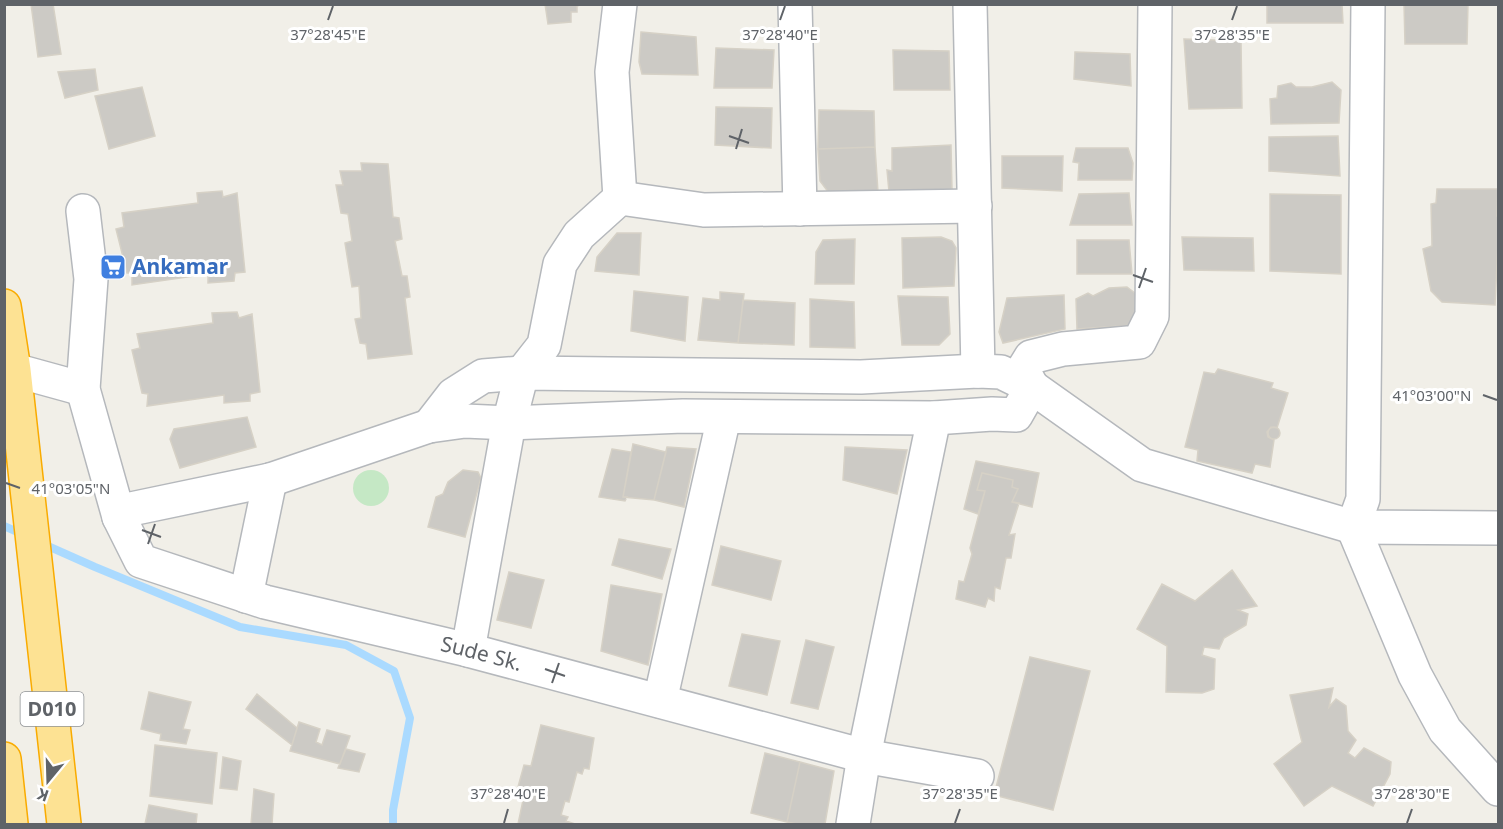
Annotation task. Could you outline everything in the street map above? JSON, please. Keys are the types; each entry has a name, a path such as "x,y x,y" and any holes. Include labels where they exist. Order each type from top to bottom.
{"highway":[{"name":"D010","path":"4,306 14,370 64,825"},
{"path":"4,759 11,825"}],"street":[{"path":"795,4 801,209"},
{"path":"970,4 978,371"},
{"path":"1032,387 1023,370 1031,357 1063,349 1139,342 1152,316 1155,4"},
{"path":"1368,4 1363,499 1353,527 1415,675 1445,730 1498,789"},
{"path":"620,198 612,72 628,7"},
{"path":"620,198 704,210 975,206"},
{"path":"468,650 509,423 522,373 544,345 560,264 579,236 620,198"},
{"name":"Sude Sk.","path":"83,211 91,279 83,389 119,517 141,561 265,602 468,650 864,756 977,776"},
{"path":"14,370 83,389"},
{"path":"429,426 453,396 483,376 522,373 861,377 978,371 1001,372 1032,387 1142,465 1353,527 1498,528"},
{"path":"119,517 131,509 270,480 429,426 465,421 509,423 683,416 934,418 992,414 1016,415 1032,387"},
{"path":"660,701 724,417"},
{"path":"853,825 864,756 934,418"},
{"path":"246,596 270,480"}],"green space":[{"path":"371,470 384,475 389,488 384,501 371,506 358,501 353,488 358,475"}],"building":[{"path":"31,4 53,4 61,54 38,57"},
{"path":"545,4 583,4 577,6 577,12 571,12 571,22 548,24"},
{"path":"1342,4 1343,23 1267,23 1267,5"},
{"path":"1404,4 1468,4 1467,44 1405,44"},
{"path":"641,32 696,37 698,75 642,74 639,62"},
{"path":"1184,39 1241,41 1242,108 1189,109"},
{"path":"716,48 774,50 772,88 714,88"},
{"path":"893,50 949,51 950,90 894,90"},
{"path":"1075,52 1130,54 1131,86 1074,79"},
{"path":"95,69 98,90 65,98 58,72"},
{"path":"1332,82 1341,90 1339,123 1271,124 1270,99 1277,98 1278,86 1291,83 1296,87 1312,87"},
{"path":"142,87 155,136 109,149 95,96"},
{"path":"716,107 772,108 771,148 715,145"},
{"path":"819,110 874,111 875,147 818,149"},
{"path":"1338,136 1340,176 1269,171 1269,137"},
{"path":"951,145 952,190 889,192 887,170 892,171 892,148"},
{"path":"875,147 878,192 829,193 820,181 818,149"},
{"path":"1076,148 1128,148 1133,163 1132,180 1078,180 1079,163 1073,162"},
{"path":"1002,156 1063,156 1062,191 1002,188"},
{"path":"361,163 388,164 393,217 399,218 402,239 395,241 402,276 407,276 410,297 405,298 412,354 368,359 366,344 360,343 355,319 361,318 359,286 352,287 345,243 352,241 348,214 341,213 336,185 343,185 340,171 362,171"},
{"path":"1437,189 1498,189 1495,305 1442,302 1431,291 1423,249 1432,246 1431,204 1436,203"},
{"path":"222,191 223,197 237,193 245,272 235,273 234,281 208,283 208,274 132,285 132,273 127,273 116,229 124,227 122,213 198,203 197,193"},
{"path":"1129,193 1132,225 1070,225 1079,194"},
{"path":"1270,194 1341,195 1341,274 1270,271"},
{"path":"617,233 641,233 639,275 595,271 597,257"},
{"path":"941,237 952,241 956,248 954,286 903,288 902,238"},
{"path":"1182,237 1253,238 1254,271 1184,270"},
{"path":"855,239 854,284 815,284 816,252 823,240"},
{"path":"1077,240 1129,240 1132,274 1077,274"},
{"path":"1127,287 1135,293 1135,325 1077,329 1076,299 1088,293 1093,296 1109,288"},
{"path":"634,291 688,297 685,341 631,331"},
{"path":"720,292 744,294 738,343 698,340 703,298 720,300"},
{"path":"1064,295 1065,329 1003,343 999,332 1007,298"},
{"path":"898,296 948,297 950,334 939,345 902,345"},
{"path":"810,299 854,302 855,348 810,347"},
{"path":"743,300 795,303 794,345 738,343"},
{"path":"237,312 239,318 252,314 260,392 250,394 250,401 224,403 224,395 147,406 148,394 142,393 132,350 140,348 137,334 213,323 212,313"},
{"path":"1218,369 1273,383 1271,388 1288,393 1277,428 1271,427 1267,432 1268,437 1274,440 1270,467 1255,464 1252,473 1197,461 1198,450 1185,447 1204,372 1215,374"},
{"path":"247,417 256,447 180,468 170,439 174,429"},
{"path":"1276,427 1279,428 1279,438 1272,439 1269,438 1268,431 1269,428"},
{"path":"633,444 666,452 654,500 623,497"},
{"path":"667,447 696,449 684,507 654,500"},
{"path":"845,447 907,450 897,494 843,480"},
{"path":"612,449 631,452 623,497 627,497 625,501 599,497"},
{"path":"976,461 1039,473 1032,507 1012,502 1018,489 1012,487 1013,480 982,473 977,490 985,491 978,514 964,509"},
{"path":"463,470 478,472 481,478 465,537 428,527 436,497 443,494 448,482"},
{"path":"982,473 1013,480 1012,487 1018,489 1012,502 1019,503 1009,535 1015,534 1011,558 1006,558 1000,589 995,587 994,601 988,598 985,607 956,599 959,581 964,582 972,554 970,548 985,491 977,490"},
{"path":"619,539 671,549 662,579 612,565"},
{"path":"721,546 781,561 771,600 712,585"},
{"path":"1232,570 1257,606 1238,610 1248,614 1246,625 1224,638 1219,649 1204,647 1202,655 1215,659 1214,689 1202,693 1166,692 1167,646 1137,629 1162,584 1195,601"},
{"path":"509,572 544,580 531,628 497,620"},
{"path":"611,585 662,594 648,665 601,651"},
{"path":"742,634 780,641 767,695 729,686"},
{"path":"806,640 834,647 818,709 791,703"},
{"path":"1030,657 1090,671 1053,810 994,795"},
{"path":"1333,688 1329,707 1336,699 1346,706 1348,731 1356,740 1348,753 1355,758 1364,748 1391,762 1390,774 1373,806 1332,786 1304,806 1274,764 1302,742 1290,695"},
{"path":"149,692 191,702 183,729 190,730 186,744 160,740 161,734 141,729"},
{"path":"257,694 297,728 292,745 246,709"},
{"path":"299,722 320,729 316,742 322,745 327,730 350,736 340,764 290,751"},
{"path":"541,725 594,738 589,769 584,768 582,774 577,772 569,802 565,801 561,815 568,817 566,821 575,824 518,824 525,791 518,787 524,765 531,766"},
{"path":"155,745 217,753 212,804 150,796"},
{"path":"346,749 365,754 359,772 338,768"},
{"path":"765,753 800,762 787,822 751,813"},
{"path":"223,757 241,761 237,790 220,788"},
{"path":"800,762 834,771 825,824 787,822"},
{"path":"254,789 274,794 272,824 251,824"},
{"path":"149,805 197,814 196,824 145,824"}],"waterway":[{"path":"4,526 22,534"},
{"path":"41,543 240,627 346,645 394,671 410,718 393,810 393,824"}],"place":[{"name":"Ankamar","path":"113,267"}]}
